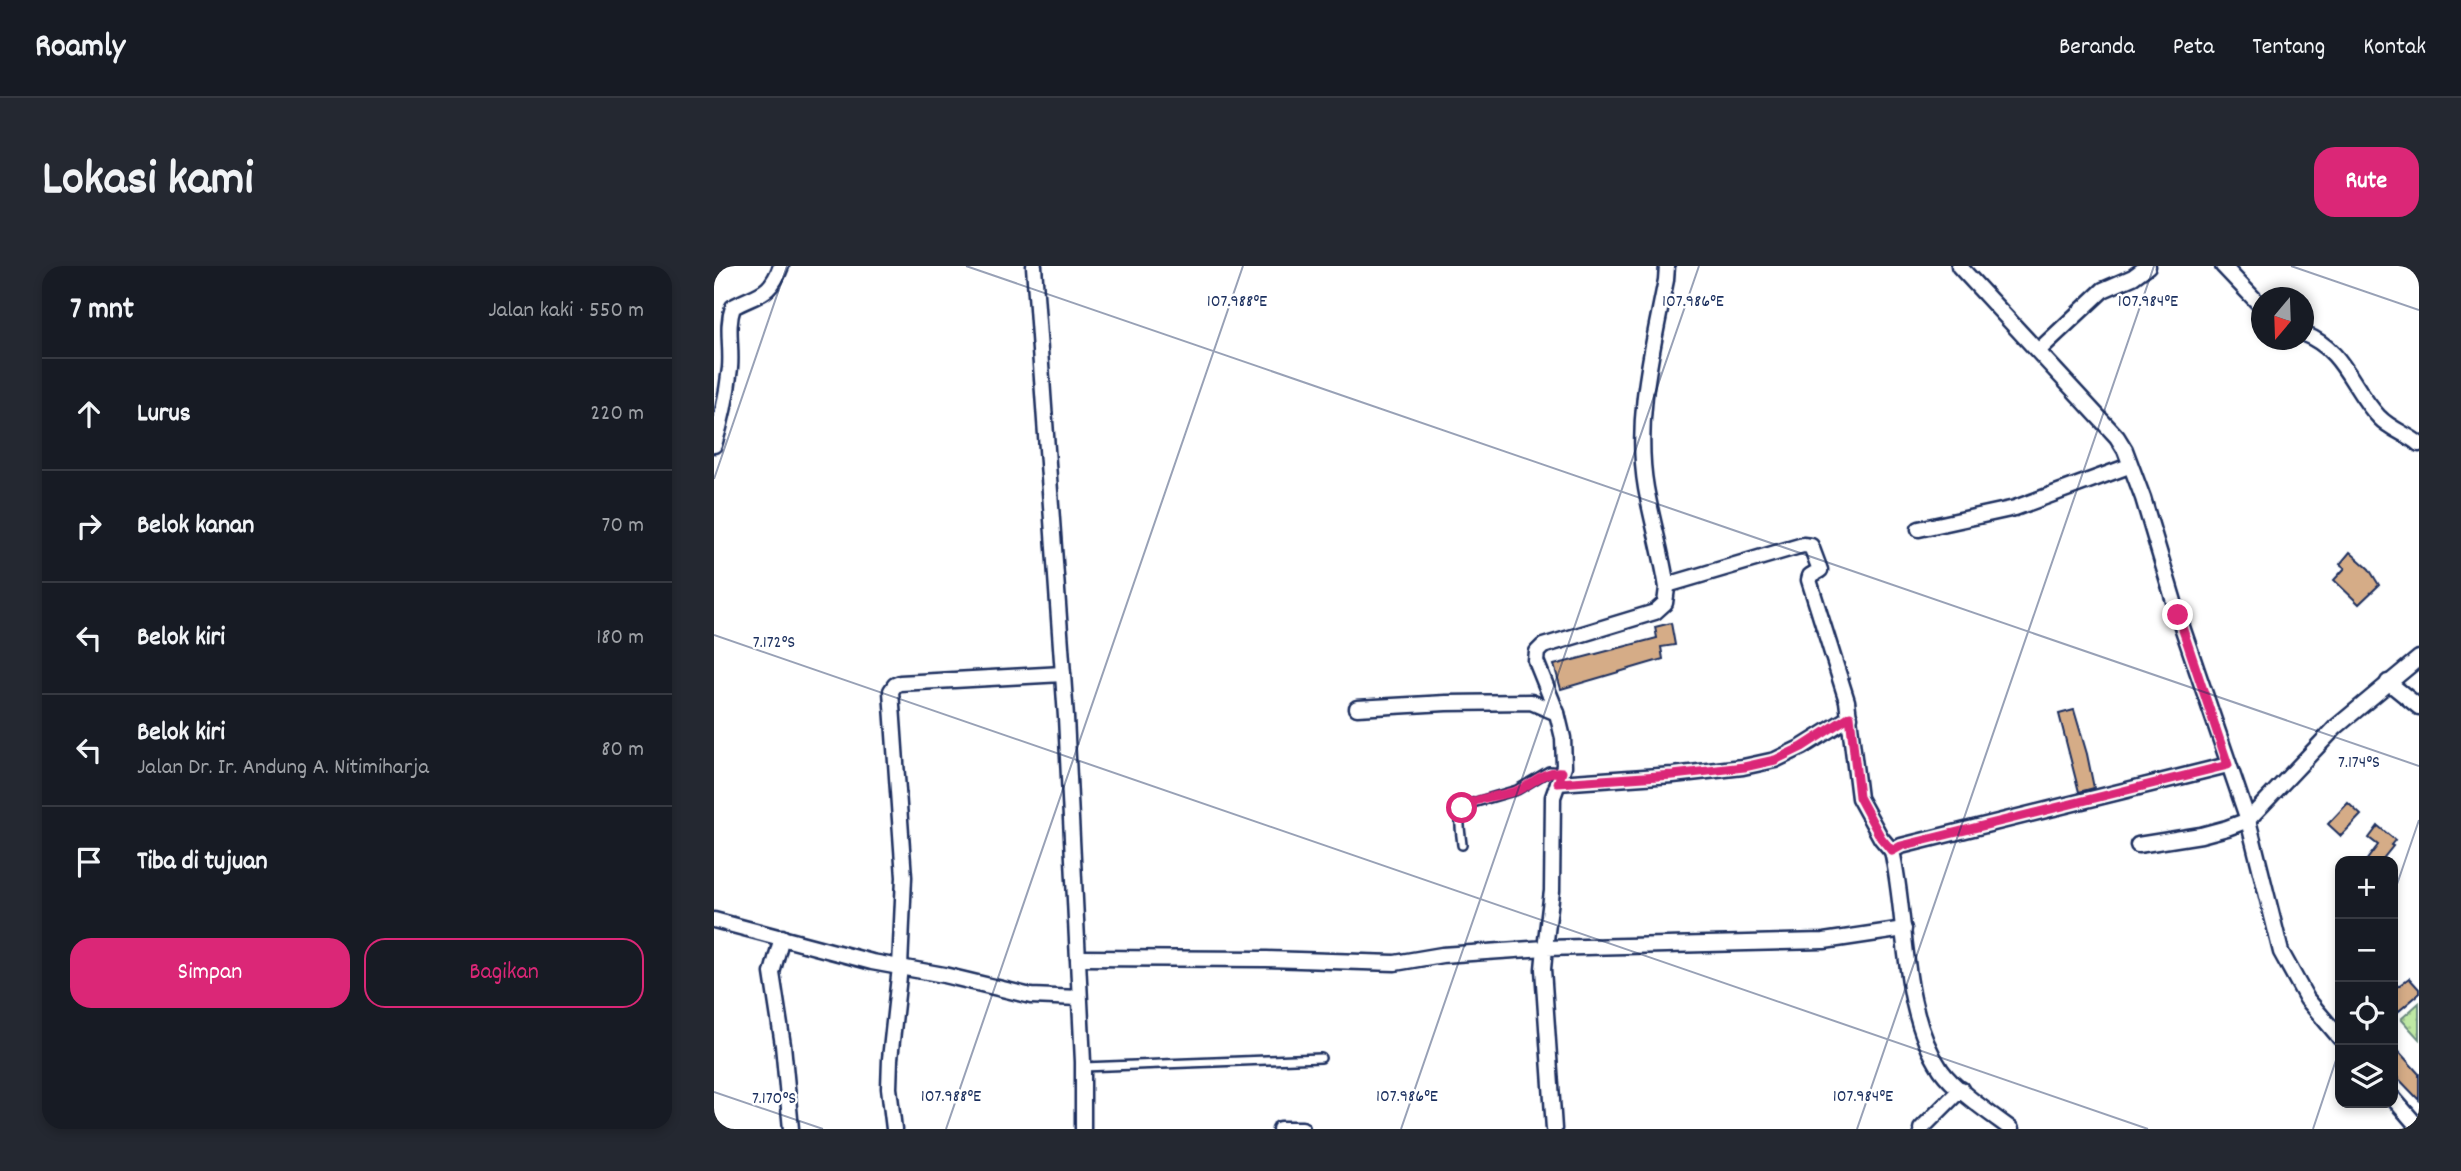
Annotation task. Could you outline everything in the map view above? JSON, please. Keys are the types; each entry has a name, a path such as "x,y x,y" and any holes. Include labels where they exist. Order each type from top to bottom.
{"street":[{"path":"714,445 721,424 730,366 728,323 733,307 763,293 775,282 781,266"},
{"path":"1034,266 1063,674 1083,1067 1083,1129"},
{"path":"1554,1129 1543,969 1552,891 1553,797 1560,777 1563,738 1557,713 1536,661 1537,652 1543,646 1655,612 1665,603 1667,585 1646,486 1643,439 1647,379 1667,266"},
{"path":"1959,266 2117,437 2124,450 2143,498 2178,615 2248,820 2281,952 2307,999 2335,1032"},
{"path":"2038,351 2103,290 2133,277 2148,266"},
{"path":"2223,266 2251,295"},
{"path":"2314,340 2328,348 2349,372 2368,404 2380,418 2419,444"},
{"path":"1919,529 2015,508 2129,466"},
{"path":"1667,585 1803,545 1811,546 1821,570 1810,576 1809,580 1850,716 1859,797 1881,838 1892,851 1911,985 1921,1031 1942,1072 2011,1129"},
{"path":"2138,845 2201,835 2248,820 2336,727 2419,657"},
{"path":"894,1129 890,1068 900,967 904,877 891,691 900,683 1063,674"},
{"path":"2389,682 2419,707"},
{"path":"1357,708 1531,702 1557,713"},
{"path":"1560,777 1673,775 1744,767 1775,760 1802,747 1850,716"},
{"path":"1892,851 1901,846 2228,765"},
{"path":"714,920 872,962 1031,996 1079,998"},
{"path":"1078,958 1267,958 1395,963 1442,955 1545,948 1824,942 1904,929"},
{"path":"782,937 772,973 783,1045 791,1129"},
{"path":"1921,1129 1961,1089"},
{"path":"2398,1104 2419,1128"},
{"path":"1280,1129 1302,1129"}],"lane":[{"path":"1462,845 1460,817 1462,808 1466,805 1517,790 1549,771 1560,777"},
{"path":"1083,1067 1321,1058"}],"green space":[{"path":"2419,1003 2419,1039 2401,1019"}],"building":[{"path":"2350,552 2369,569 2379,585 2359,604 2334,580 2345,568 2340,564"},
{"path":"1671,623 1675,645 1661,647 1663,659 1561,689 1554,665 1657,638 1655,627"},
{"path":"2074,710 2094,788 2079,792 2059,714"},
{"path":"2348,803 2361,815 2341,836 2328,824"},
{"path":"2378,826 2395,840 2385,856 2370,856 2378,845 2369,838"},
{"path":"2409,978 2419,989 2419,994 2398,1012 2398,986"},
{"path":"2398,1051 2419,1074 2419,1100 2398,1078"}],"route":[{"path":"1462,808 1471,802 1525,787 1549,771 1562,772 1558,783 1673,775 1744,767 1775,760 1802,747 1850,716 1859,797 1881,838 1892,851 1901,846 2228,765 2178,615"}]}
